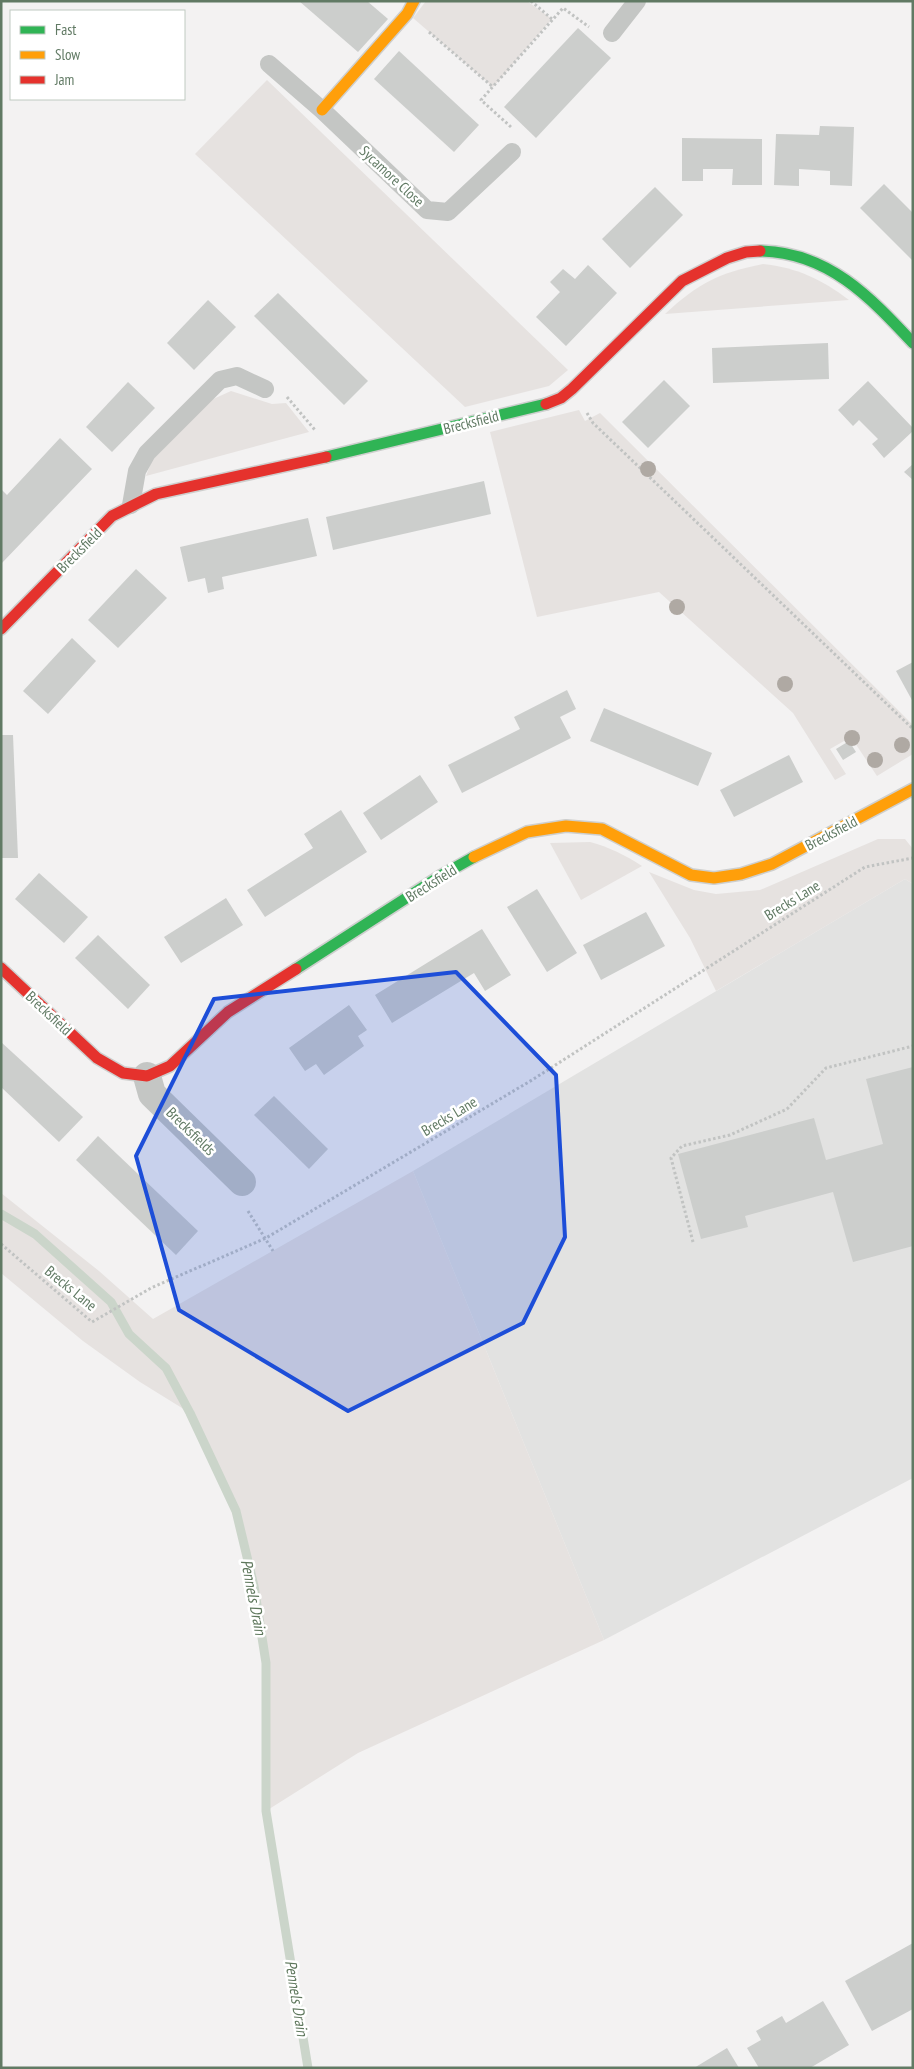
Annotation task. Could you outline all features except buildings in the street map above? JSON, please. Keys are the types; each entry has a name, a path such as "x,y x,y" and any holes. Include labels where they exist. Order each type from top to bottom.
{"street":[{"path":"322,110 407,14 414,1"},
{"name":"Brecksfield","path":"1,629 112,516 131,505 156,494 337,455 548,403 561,398 682,281 715,263 738,255 757,251 795,256 830,270 857,286 913,343"},
{"name":"Brecksfield","path":"1,968 96,1058 123,1073 147,1076 170,1066 228,1012 442,875 488,848 527,832 566,826 602,829 692,875 714,878 741,874 772,864 912,792"},
{"name":"Brecksfields","path":"147,1076 152,1094 242,1182"}],"lane":[{"path":"612,33 637,1"},
{"name":"Sycamore Close","path":"269,64 322,110 427,210 448,212 512,152"},
{"path":"131,505 137,471 147,453 220,380 237,376 265,390"}],"path":[{"path":"531,1 552,19"},
{"path":"512,152 524,138 481,100 562,8 588,26 612,33"},
{"path":"407,14 493,87"},
{"path":"572,389 592,423 913,729"},
{"path":"265,390 286,396 337,455"},
{"name":"Brecks Lane","path":"1,1244 92,1322 152,1288 266,1238 532,1080 865,867 913,858"},
{"path":"693,1242 671,1158 682,1146 730,1135 787,1109 826,1068 913,1046"},
{"path":"242,1182 242,1202 273,1251"}],"highlighted area":[{"path":"456,972 556,1075 565,1237 523,1323 348,1411 179,1310 136,1156 214,999"}],"shaded area":[{"path":"426,1 527,1 552,19 493,87 413,18"},
{"path":"267,80 568,370 549,386 465,407 195,154"},
{"path":"763,264 787,268 819,280 849,300 665,314 688,294 710,281 734,271"},
{"path":"231,391 272,404 286,403 309,432 146,476 152,460 211,400"},
{"path":"579,410 585,421 600,413 913,725 913,754 877,776 851,737 830,749 846,774 835,780 793,713 659,592 537,617 490,432"},
{"path":"878,839 905,839 913,849 913,884 905,879 716,991 690,938 649,872 694,890 716,894 760,890"},
{"path":"590,842 617,852 642,866 581,900 550,843"},
{"path":"905,879 913,884 913,1478 604,1640 413,1171"},
{"path":"413,1171 604,1640 358,1753 266,1811 266,1663 254,1586 236,1511 190,1413 140,1382 83,1341 1,1273 1,1193 99,1271 153,1319"}],"waterway":[{"name":"Pennels Drain","path":"1,1214 35,1234 111,1302 129,1334 166,1368 190,1413 236,1511 254,1586 266,1663 266,1811 308,2068"}],"traffic: fast":[{"path":"760,251 784,253 807,259 827,268 864,294 913,343"},
{"path":"326,457 546,404"},
{"path":"296,969 442,875 474,857"}],"traffic: slow":[{"path":"322,110 407,14 414,1"},
{"path":"474,857 527,832 566,826 602,829 691,875 714,878 741,874 772,864 913,789"}],"traffic: jam":[{"path":"546,404 561,398 572,389 682,281 727,258 746,252 760,251"},
{"path":"1,629 112,516 156,494 326,457"},
{"path":"1,968 97,1058 123,1073 147,1076 170,1066 228,1012 296,969"}]}
